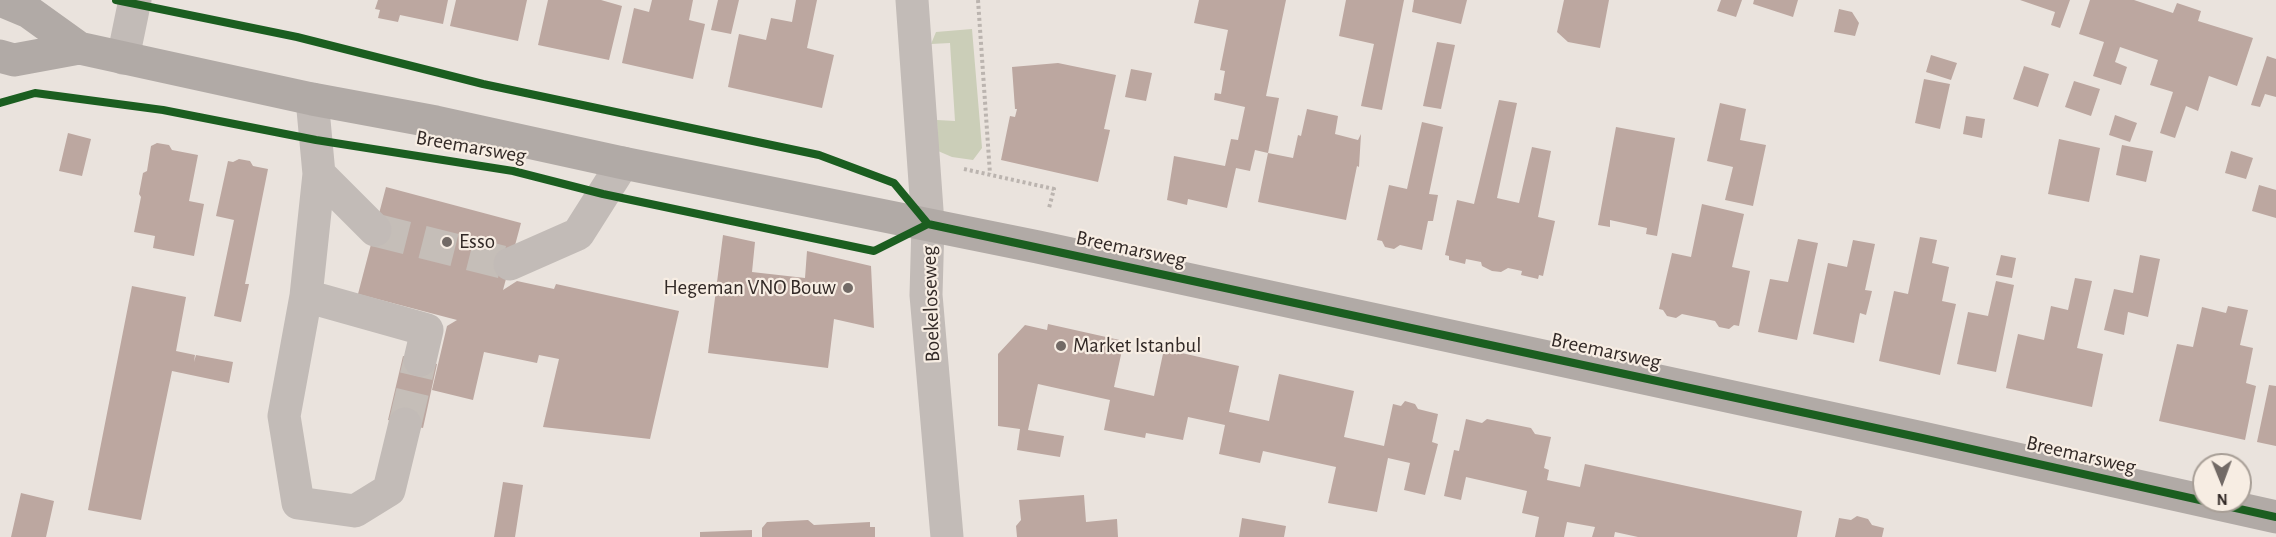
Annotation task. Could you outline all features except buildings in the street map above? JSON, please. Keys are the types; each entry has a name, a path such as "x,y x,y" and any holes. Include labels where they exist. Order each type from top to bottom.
{"main road":[{"name":"Breemarsweg","path":"0,0 30,12 79,48"},
{"name":"Breemarsweg","path":"0,56 14,60 79,48 312,99 436,122 623,163 1038,247 1923,438 2276,517"}],"street":[{"path":"123,58 135,0"},
{"name":"Boekeloseweg","path":"912,0 928,224 926,295 947,537"},
{"path":"312,99 319,174 306,296 284,416 298,503 355,511 389,490 405,424"},
{"path":"510,264 578,234 623,163"},
{"path":"319,174 375,230"},
{"path":"306,296 424,345"}],"path":[{"path":"978,0 990,174"},
{"path":"925,162 1054,189 1038,247"}],"green space":[{"path":"972,29 982,148 973,160 952,157 938,151 937,120 955,121 950,43 931,44 936,32"}],"tunnel":[{"path":"375,230 510,264"},
{"path":"405,424 420,360"}],"cycle path":[{"path":"116,0 297,37 483,84 819,155 894,183 928,224"},
{"path":"0,103 35,93 163,110 316,140 513,171 603,194 874,251 928,224 1922,438 2276,517"}],"place":[{"name":"Esso","path":"447,242"},
{"name":"Hegeman VNO Bouw","path":"848,288"},
{"name":"Market Istanbul","path":"1061,346"}]}
